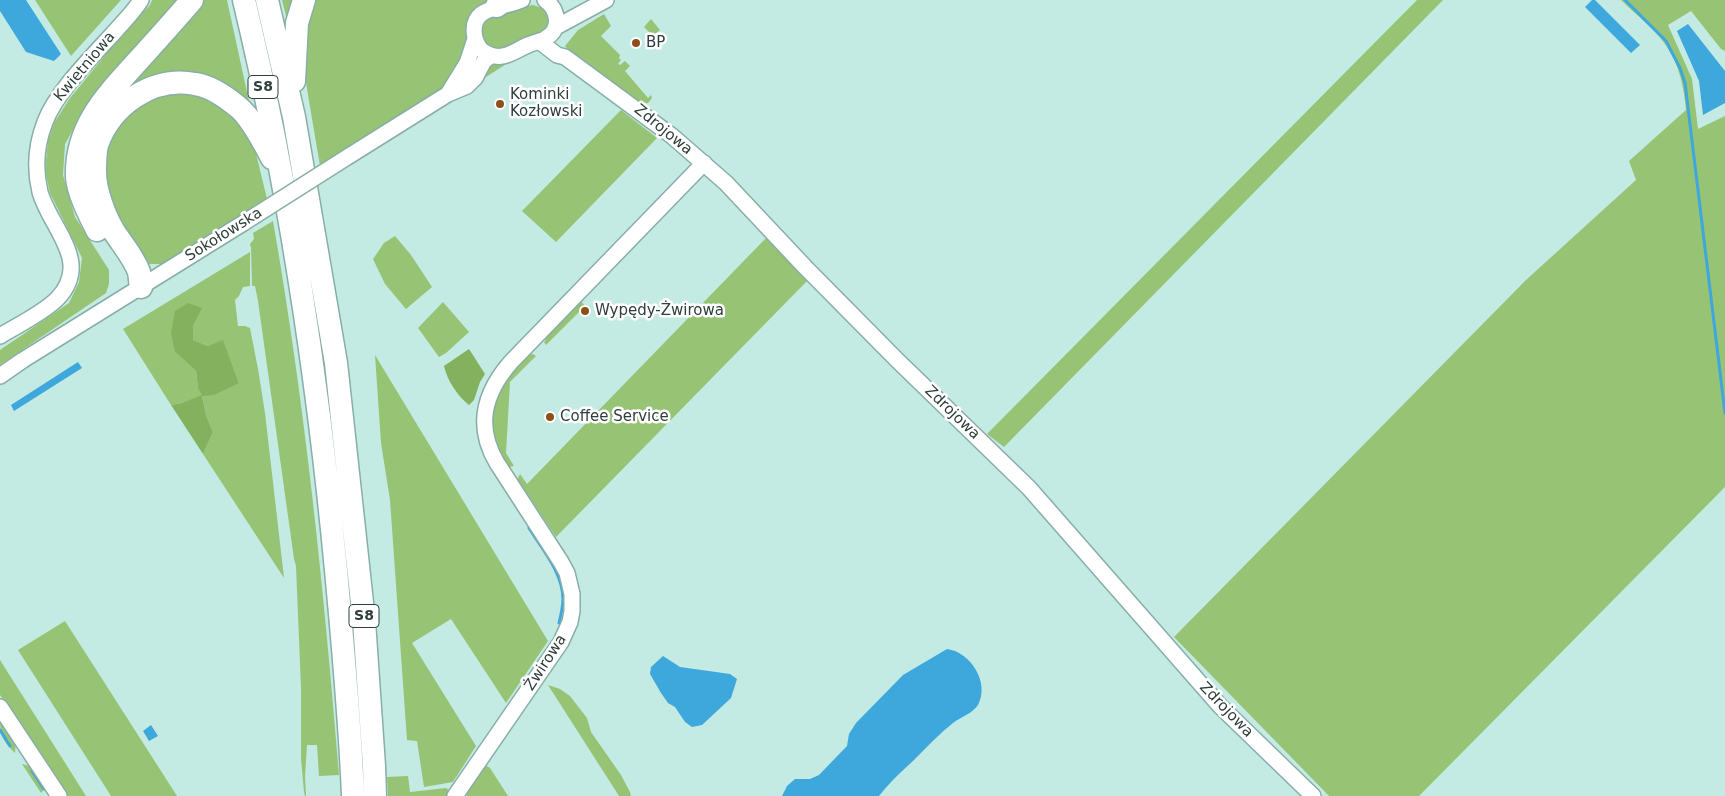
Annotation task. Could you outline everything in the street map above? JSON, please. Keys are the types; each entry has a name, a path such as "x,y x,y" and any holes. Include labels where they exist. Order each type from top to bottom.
{"highway":[{"path":"141,287 130,277 103,240 88,211 77,179 78,154 86,128 101,101 192,0"},
{"name":"S8","path":"244,0 281,174 308,334 329,496 342,632 353,796"},
{"name":"S8","path":"267,0 294,117 336,363 364,621 375,796"},
{"path":"294,117 297,23 304,0"},
{"path":"141,287 138,271 128,251 114,231 101,204 95,174 96,147 105,128 123,105 142,92 171,82 196,84 218,93 240,108 258,134 281,174"}],"street":[{"name":"Kwietniowa","path":"0,336 56,299 64,290 72,266 66,243 51,220 45,206 36,174 37,151 45,121 61,94 141,0"},
{"path":"500,3 522,0"},
{"path":"476,39 480,48 491,56 502,57 547,38 553,17 589,0"},
{"path":"553,17 606,0"},
{"name":"Sokołowska","path":"448,94 467,63 476,39 475,26 478,18 484,11 500,3"},
{"path":"553,17 558,40 564,50 565,57"},
{"name":"Zdrojowa","path":"539,41 557,55 565,57 652,120 726,183 897,360 1029,488 1220,706 1313,796"},
{"name":"Sokołowska","path":"0,376 448,94 456,92 471,82 484,61 491,56"},
{"name":"Żwirowa","path":"455,796 562,642 572,611 572,594 565,568 492,455 486,438 485,412 493,386 504,371 704,163"},
{"path":"0,707 59,796"}],"green space":[{"path":"35,0 121,0 71,56"},
{"path":"152,0 183,0 84,110 65,144 63,175 75,217 109,270 109,284 106,293 0,365 0,350 69,303 79,282 82,258 50,193 45,170 48,141 54,123 70,98 122,35 150,5"},
{"path":"204,0 227,0 250,106 218,83 109,105 191,16"},
{"path":"282,0 297,0 288,24"},
{"path":"311,0 491,0 468,23 466,43 461,61 443,88 320,166 303,65"},
{"path":"1417,0 1443,0 1004,447 987,434"},
{"path":"1621,0 1725,0 1725,51 1721,49 1691,11 1668,25 1692,79 1698,129 1725,116 1725,487 1419,796 1329,796 1174,637 1526,280 1636,180 1629,161 1686,110 1680,75 1670,51 1655,32"},
{"path":"532,5 541,8 548,17 545,30 509,47 497,50 487,44 482,36 482,31 489,17"},
{"path":"604,14 611,26 601,36 620,55 619,58 621,60 618,64 620,65 625,61 630,66 625,71 648,98 651,95 652,98 648,103 641,104 591,70 572,55 565,46 578,30"},
{"path":"651,19 660,30 653,36 644,27"},
{"path":"511,61 475,84 491,64"},
{"path":"186,91 215,98 240,121 253,141 267,199 165,264 148,264 117,222 104,187 103,154 115,124 158,93"},
{"path":"621,110 657,138 556,242 522,211"},
{"path":"273,221 304,428 327,636 339,775 319,776 317,745 307,745 306,796 301,758 301,688 296,566 258,301 255,286 252,286 250,244 254,239 253,233"},
{"path":"395,236 411,255 432,287 406,309 385,284 373,259 384,243"},
{"path":"767,237 808,280 556,537 530,498 526,500 516,482 520,474 527,484"},
{"path":"250,252 250,286 243,287 235,300 238,326 250,328 258,369 265,413 284,578 203,454 213,432 206,415 202,396 171,405 123,329","holes":["201,309 193,326 193,340 208,346 223,341 239,383 198,388 196,371 175,352"]},
{"path":"580,300 585,306 546,345 544,338"},
{"path":"443,302 469,332 439,357 418,328"},
{"path":"188,303 202,308 193,326 193,340 208,346 223,340 239,383 214,395 202,396 206,415 213,432 203,454 171,405 202,395 198,388 196,371 175,352 171,333 175,311"},
{"path":"469,349 485,374 474,400 469,405 453,388 444,366"},
{"path":"533,354 536,356 510,382 506,453 514,466 508,467 497,450 493,436 492,415 494,405 497,395 508,377 523,360"},
{"path":"375,355 548,641 506,703 451,619 412,643 476,746 453,782 424,787 417,741 407,740 390,500 381,443"},
{"path":"65,621 177,796 111,796 18,650"},
{"path":"0,660 86,796 66,796 0,695"},
{"path":"548,685 560,689 570,696 587,718 591,732 621,775 631,796 619,796"},
{"path":"0,718 16,741 15,753 3,737"},
{"path":"22,764 33,767 45,788 41,793"},
{"path":"484,764 490,768 508,796 467,796 467,789"},
{"path":"408,776 410,792 446,788 450,791 447,796 388,796 387,777"}],"water":[{"path":"0,0 26,0 61,54 54,61 26,52 0,11"},
{"path":"1592,0 1595,0 1640,45 1631,53 1585,7"},
{"path":"1688,24 1725,71 1725,103 1703,115 1699,81 1677,31"},
{"path":"78,362 82,368 14,411 11,405"},
{"path":"947,649 956,651 964,656 976,670 982,687 978,705 943,732 879,796 782,796 787,786 795,779 810,779 819,775 847,746 849,734 856,723 903,675"},
{"path":"663,656 680,667 730,674 737,679 731,698 702,725 692,727 685,722 675,707 668,703 650,674 651,667"},
{"path":"151,725 158,736 149,741 143,731"}],"waterway":[{"path":"1625,0 1666,41 1680,68 1685,83 1725,413"},
{"path":"529,528 560,580 563,599 559,623"},
{"path":"0,730 10,746"},
{"path":"32,771 44,789"}],"place":[{"name":"BP","path":"636,43"},
{"name":"Kominki Kozłowski","path":"500,104"},
{"name":"Wypędy-Żwirowa","path":"585,311"},
{"name":"Coffee Service","path":"550,417"}]}
